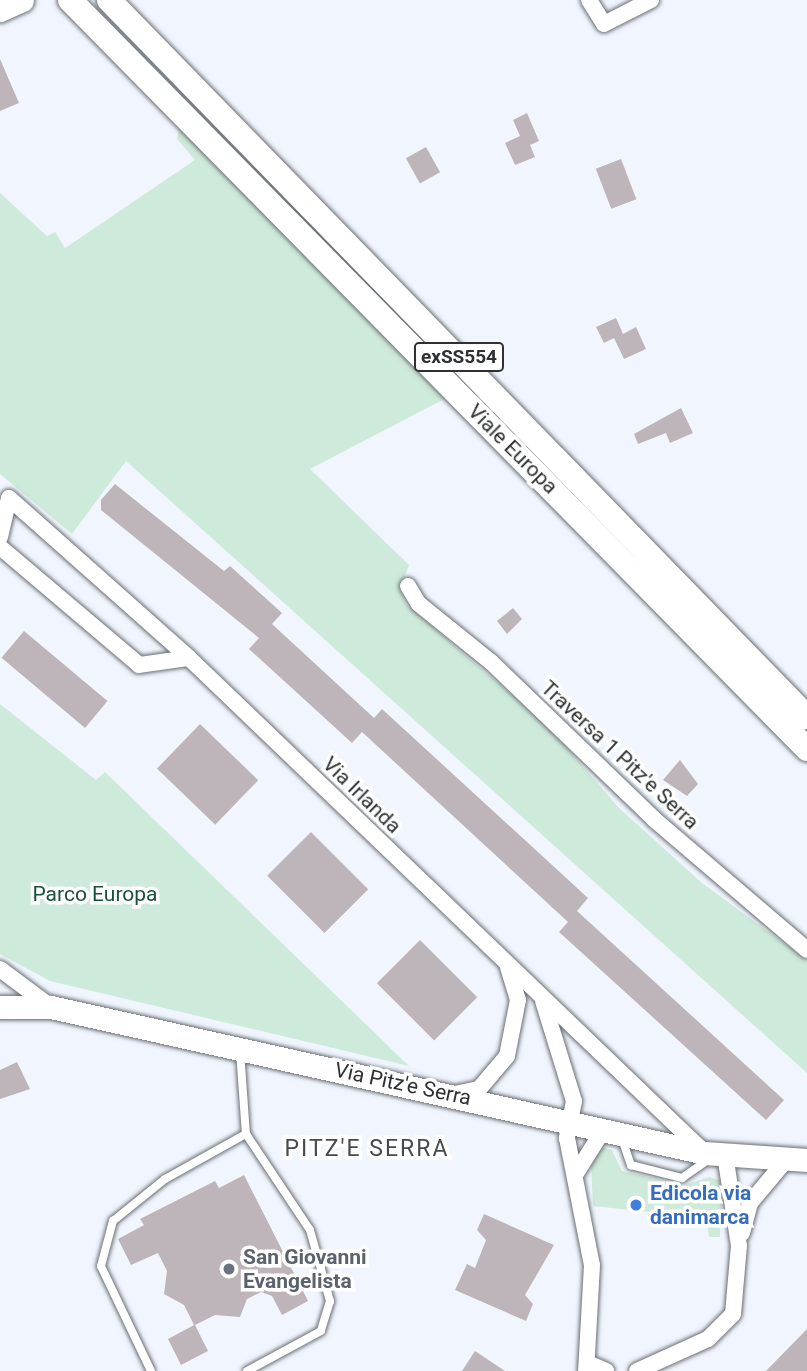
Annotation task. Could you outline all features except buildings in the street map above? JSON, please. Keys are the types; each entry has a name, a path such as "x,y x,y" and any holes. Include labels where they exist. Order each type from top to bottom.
{"main road":[{"name":"Viale Europa","path":"70,0 807,749"},
{"name":"Viale Europa","path":"108,0 807,717"}],"street":[{"path":"0,10 22,0"},
{"path":"589,0 604,24 651,0"},
{"name":"Via Irlanda","path":"0,537 9,498 189,658 540,995 715,1154"},
{"path":"0,547 139,666 189,658"},
{"name":"Traversa 1 Pitz'e Serra","path":"408,586 419,604 501,671 655,820 807,950"},
{"name":"Via Irlanda","path":"452,1095 479,1089 508,1055 518,1000 506,962"},
{"path":"0,969 51,1007"},
{"name":"Via Irlanda","path":"540,995 564,1055 574,1101 569,1121 575,1175 592,1265 587,1367"},
{"name":"Via Pitz'e Serra","path":"0,1007 51,1007 715,1154 797,1160"},
{"path":"575,1175 612,1131"},
{"path":"715,1154 740,1246"},
{"path":"637,1371 724,1329 739,1296 740,1246 750,1203 797,1160"},
{"path":"587,1367 606,1371"}],"lane":[{"path":"240,1048 246,1134 310,1230 330,1300 321,1331 247,1371"},
{"path":"150,1371 101,1266 113,1221 164,1179 246,1134"}],"green space":[{"path":"180,122 452,395 310,469 409,565 400,590 406,604 547,725 619,808 702,883 807,960 807,1073 126,461 72,534 0,474 0,193 47,236 55,232 65,248 195,160 177,139"},
{"name":"Parco Europa","path":"0,704 96,780 105,772 409,1066 50,981 0,954"},
{"path":"590,1143 612,1150 622,1171 684,1185 709,1177 723,1181 720,1237 709,1237 706,1218 593,1206"}],"place":[{"name":"Edicola via danimarca","path":"636,1205"},
{"name":"San Giovanni Evangelista","path":"229,1269"}],"district":[{"name":"PITZ'E SERRA","path":"367,1149"}]}
